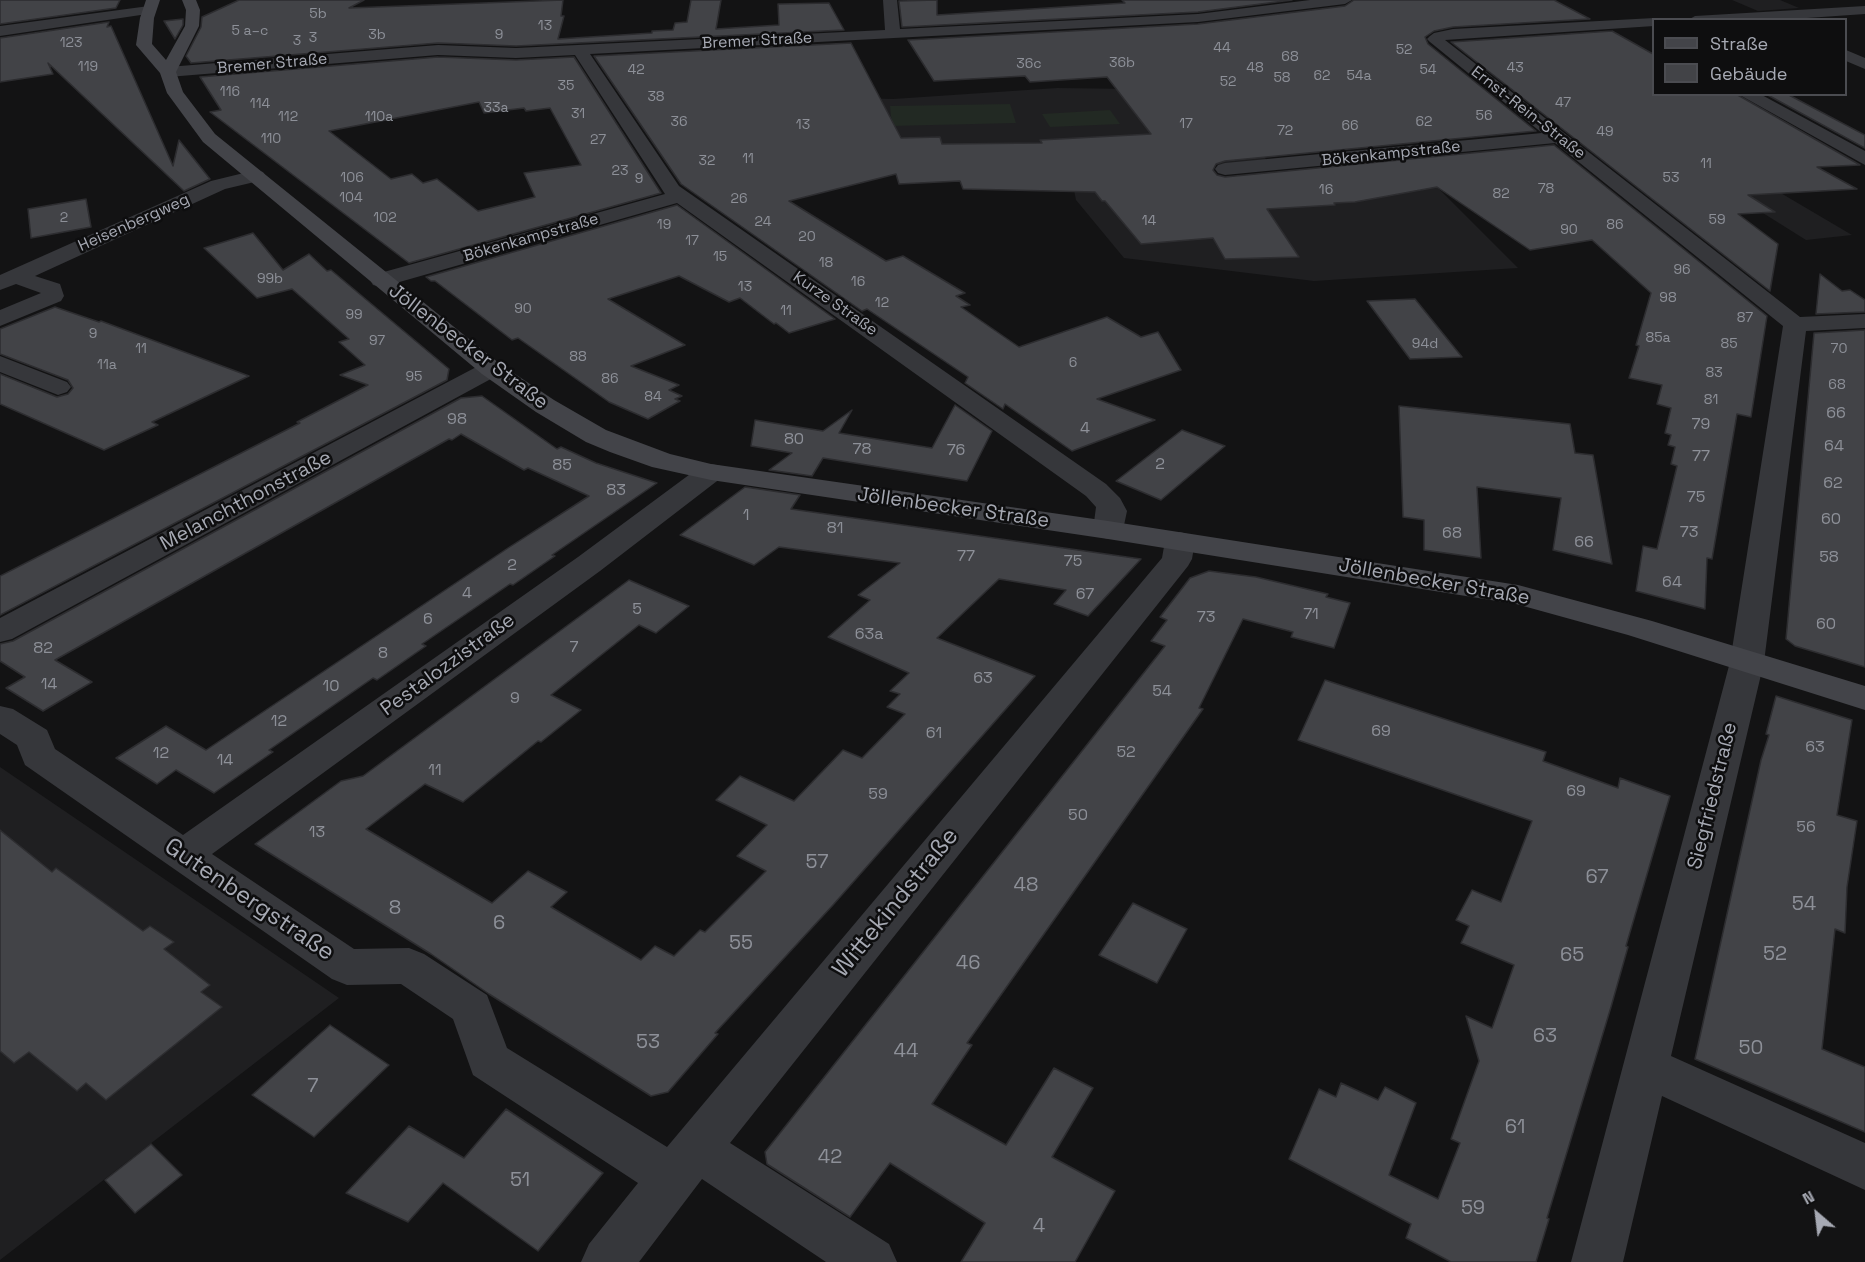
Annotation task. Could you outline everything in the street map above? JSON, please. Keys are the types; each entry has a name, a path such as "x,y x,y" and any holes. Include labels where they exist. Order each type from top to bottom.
{"main road":[{"path":"145,30 151,5 191,0 192,26 168,72"},
{"name":"Jöllenbecker Straße","path":"145,30 144,45 168,72 175,93 209,138 491,369 545,406 596,436 662,461 711,472 1108,530 1518,595 1640,628 1865,698"}],"street":[{"path":"890,0 893,34"},
{"name":"Bremer Straße","path":"168,72 438,50 516,53 580,51 893,34 1345,0"},
{"path":"0,31 151,5"},
{"path":"1761,18 1865,10"},
{"path":"1622,18 1642,38"},
{"name":"Ernst-Rein-Straße","path":"1650,22 1622,18 1453,34 1435,38 1435,41 1795,324"},
{"path":"25,27 104,22 131,25 145,30"},
{"name":"Kurze Straße","path":"580,51 668,184 680,196 1096,490 1110,504 1112,511 1108,530"},
{"path":"1847,56 1865,64"},
{"path":"1750,96 1865,159"},
{"path":"1820,135 1853,132"},
{"name":"Bökenkampstraße","path":"1225,169 1557,137"},
{"name":"Heisenbergweg","path":"8,280 218,185 256,176"},
{"name":"Bökenkampstraße","path":"381,280 680,196"},
{"name":"Heisenbergweg","path":"0,319 53,296 51,289 8,280"},
{"path":"1795,324 1865,321"},
{"name":"Siegfriedstraße","path":"1597,1262 1747,662 1795,324"},
{"path":"0,363 58,387"},
{"name":"Melanchthonstraße","path":"0,633 491,369"},
{"name":"Pestalozzistraße","path":"183,855 589,564 711,472"},
{"name":"Wittekindstraße","path":"607,1262 684,1163 1170,567 1176,559 1180,541"},
{"name":"Gutenbergstraße","path":"0,718 34,739 38,756 347,967 409,966 471,1008 489,1061 871,1262"},
{"path":"1645,1066 1865,1167"}],"shaded area":[{"path":"1732,0 1780,0 1799,8 1758,11"},
{"path":"1191,86 1269,162 1212,165 860,160 858,98 893,99 1057,88 1134,89"},
{"path":"1010,104 1016,123 892,126 890,106"},
{"path":"1110,110 1120,124 1050,127 1042,114"},
{"path":"1706,149 1852,235 1806,240 1664,151"},
{"path":"1406,156 1518,268 1314,281 1124,258 1076,200 1070,170 1185,179 1243,176 1382,162 1378,159"},
{"path":"0,767 339,998 0,1260"}],"building":[{"path":"0,0 120,0 116,8 0,24"},
{"path":"239,0 364,0 349,8 563,0 561,16 564,16 558,39 673,30 675,23 687,22 691,0 721,0 716,29 779,25 778,4 829,3 844,30 516,46 438,43 191,63 186,56 201,27 202,17"},
{"path":"937,0 937,15 1125,3 1122,0 1292,0 1198,12 902,27 899,1"},
{"path":"1354,0 1554,0 1590,19 1453,27 1434,31 1425,37 1428,44 1536,131 1225,161 1216,164 1213,170 1217,175 1225,177 1554,145 1767,316 1751,417 1737,414 1712,559 1707,558 1705,609 1636,591 1643,546 1657,549 1677,466 1671,464 1675,447 1668,445 1671,435 1665,433 1671,408 1657,404 1662,385 1629,378 1651,293 1592,240 1530,250 1437,187 1355,202 1334,203 1335,205 1267,209 1299,257 1225,259 1213,238 1141,244 1095,192 963,189 960,181 899,184 896,174 789,201 886,261 903,256 965,293 956,296 970,305 961,307 1019,347 1107,317 1141,337 1158,332 1181,370 1097,399 1155,420 1072,451 1005,404 1003,409 965,383 968,377 867,309 862,311 681,184 594,56 851,43 901,138 940,137 942,144 1042,143 1040,140 1151,134 1107,77 1030,82 1025,76 934,81 908,40 1198,24 1345,6"},
{"path":"183,19 183,25 175,39 164,21"},
{"path":"109,22 107,27 111,26 173,166 179,140 210,179 184,191 48,63 53,74 0,82 0,38"},
{"path":"1612,31 1652,53 1652,96 1739,96 1860,165 1817,167 1857,189 1748,195 1775,212 1738,214 1778,244 1770,291 1451,42"},
{"path":"438,57 516,60 574,57 661,193 409,263 210,112 221,110 200,77","holes":["479,102 484,113 524,108 526,111 550,108 581,165 524,173 535,197 478,211 437,179 423,183 412,174 391,179 329,131"]},
{"path":"1770,96 1791,96 1865,135 1865,148"},
{"path":"86,199 91,227 31,238 28,209"},
{"path":"677,205 835,319 789,333 740,298 729,302 679,276 608,299 685,345 631,366 679,385 669,390 682,396 675,399 680,401 648,419 609,402 518,338 512,340 435,281 426,277"},
{"path":"253,233 283,270 309,254 327,271 331,270 449,369 447,380 0,615 0,576 300,423 297,422 368,385 340,375 365,365 339,342 349,339 292,289 257,298 204,248"},
{"path":"1820,274 1842,291 1850,290 1865,300 1865,312 1816,314"},
{"path":"1415,299 1462,357 1410,359 1367,301"},
{"path":"55,307 101,321 249,376 152,422 158,425 104,450 0,404 0,374 57,397 68,394 73,388 68,380 0,354 0,329"},
{"path":"1865,330 1865,667 1795,646 1786,639 1814,333"},
{"path":"482,396 557,449 561,447 596,463 657,483 552,555 555,556 513,585 510,584 422,644 426,646 377,680 373,678 269,750 273,752 214,793 176,770 157,784 116,758 166,726 206,750 589,496 528,468 524,470 461,434 55,660 92,682 43,711 6,688 25,677 0,661 0,644 13,641 461,398"},
{"path":"955,405 992,431 967,481 823,458 812,476 769,470 792,453 751,446 755,420 823,431 852,410 839,433 932,448"},
{"path":"1399,406 1570,424 1575,453 1593,455 1612,564 1553,550 1561,498 1477,487 1481,558 1424,550 1424,520 1403,517"},
{"path":"1182,430 1225,446 1161,500 1116,481"},
{"path":"745,487 800,495 791,509 1141,559 1088,616 1054,604 1066,590 999,579 937,638 1035,676 833,905 715,1033 718,1034 668,1092 651,1096 255,844 341,781 363,776 629,580 689,606 656,633 639,625 551,695 581,710 541,742 538,741 463,802 425,784 366,829 492,903 528,871 567,892 551,907 641,960 655,946 674,956 700,930 705,932 766,871 737,856 767,825 716,800 740,776 794,801 843,750 862,758 905,714 887,707 900,694 890,691 909,673 828,637 870,600 858,595 900,563 779,547 754,565 680,535"},
{"path":"1209,571 1256,577 1328,594 1326,597 1350,603 1334,648 1291,637 1293,632 1243,619 1199,708 1203,709 967,1043 972,1045 932,1104 1006,1145 1054,1068 1093,1088 1052,1157 1115,1191 1075,1262 961,1262 985,1223 890,1163 850,1217 767,1164 765,1152 1165,646 1151,641 1167,620 1160,617 1190,578"},
{"path":"1325,680 1546,752 1543,761 1618,788 1620,778 1670,796 1536,1262 1451,1262 1406,1238 1411,1224 1289,1159 1319,1089 1336,1097 1341,1083 1378,1100 1385,1087 1416,1103 1389,1175 1438,1199 1460,1143 1451,1139 1479,1061 1466,1016 1492,1028 1514,965 1461,943 1469,926 1456,920 1472,890 1501,902 1532,821 1298,740"},
{"path":"1776,696 1852,720 1837,815 1857,821 1847,887 1845,933 1835,929 1822,1049 1865,1067 1865,1132 1695,1059"},
{"path":"0,830 52,872 56,868 143,931 150,926 174,942 164,949 210,985 201,992 222,1007 106,1100 86,1083 77,1091 29,1052 14,1063 0,1051"},
{"path":"1133,903 1187,929 1157,983 1099,955"},
{"path":"330,1025 389,1065 314,1137 252,1095"},
{"path":"506,1109 603,1173 538,1251 443,1183 408,1222 346,1193 409,1126 464,1158"},
{"path":"151,1144 182,1175 135,1213 105,1180"}]}
